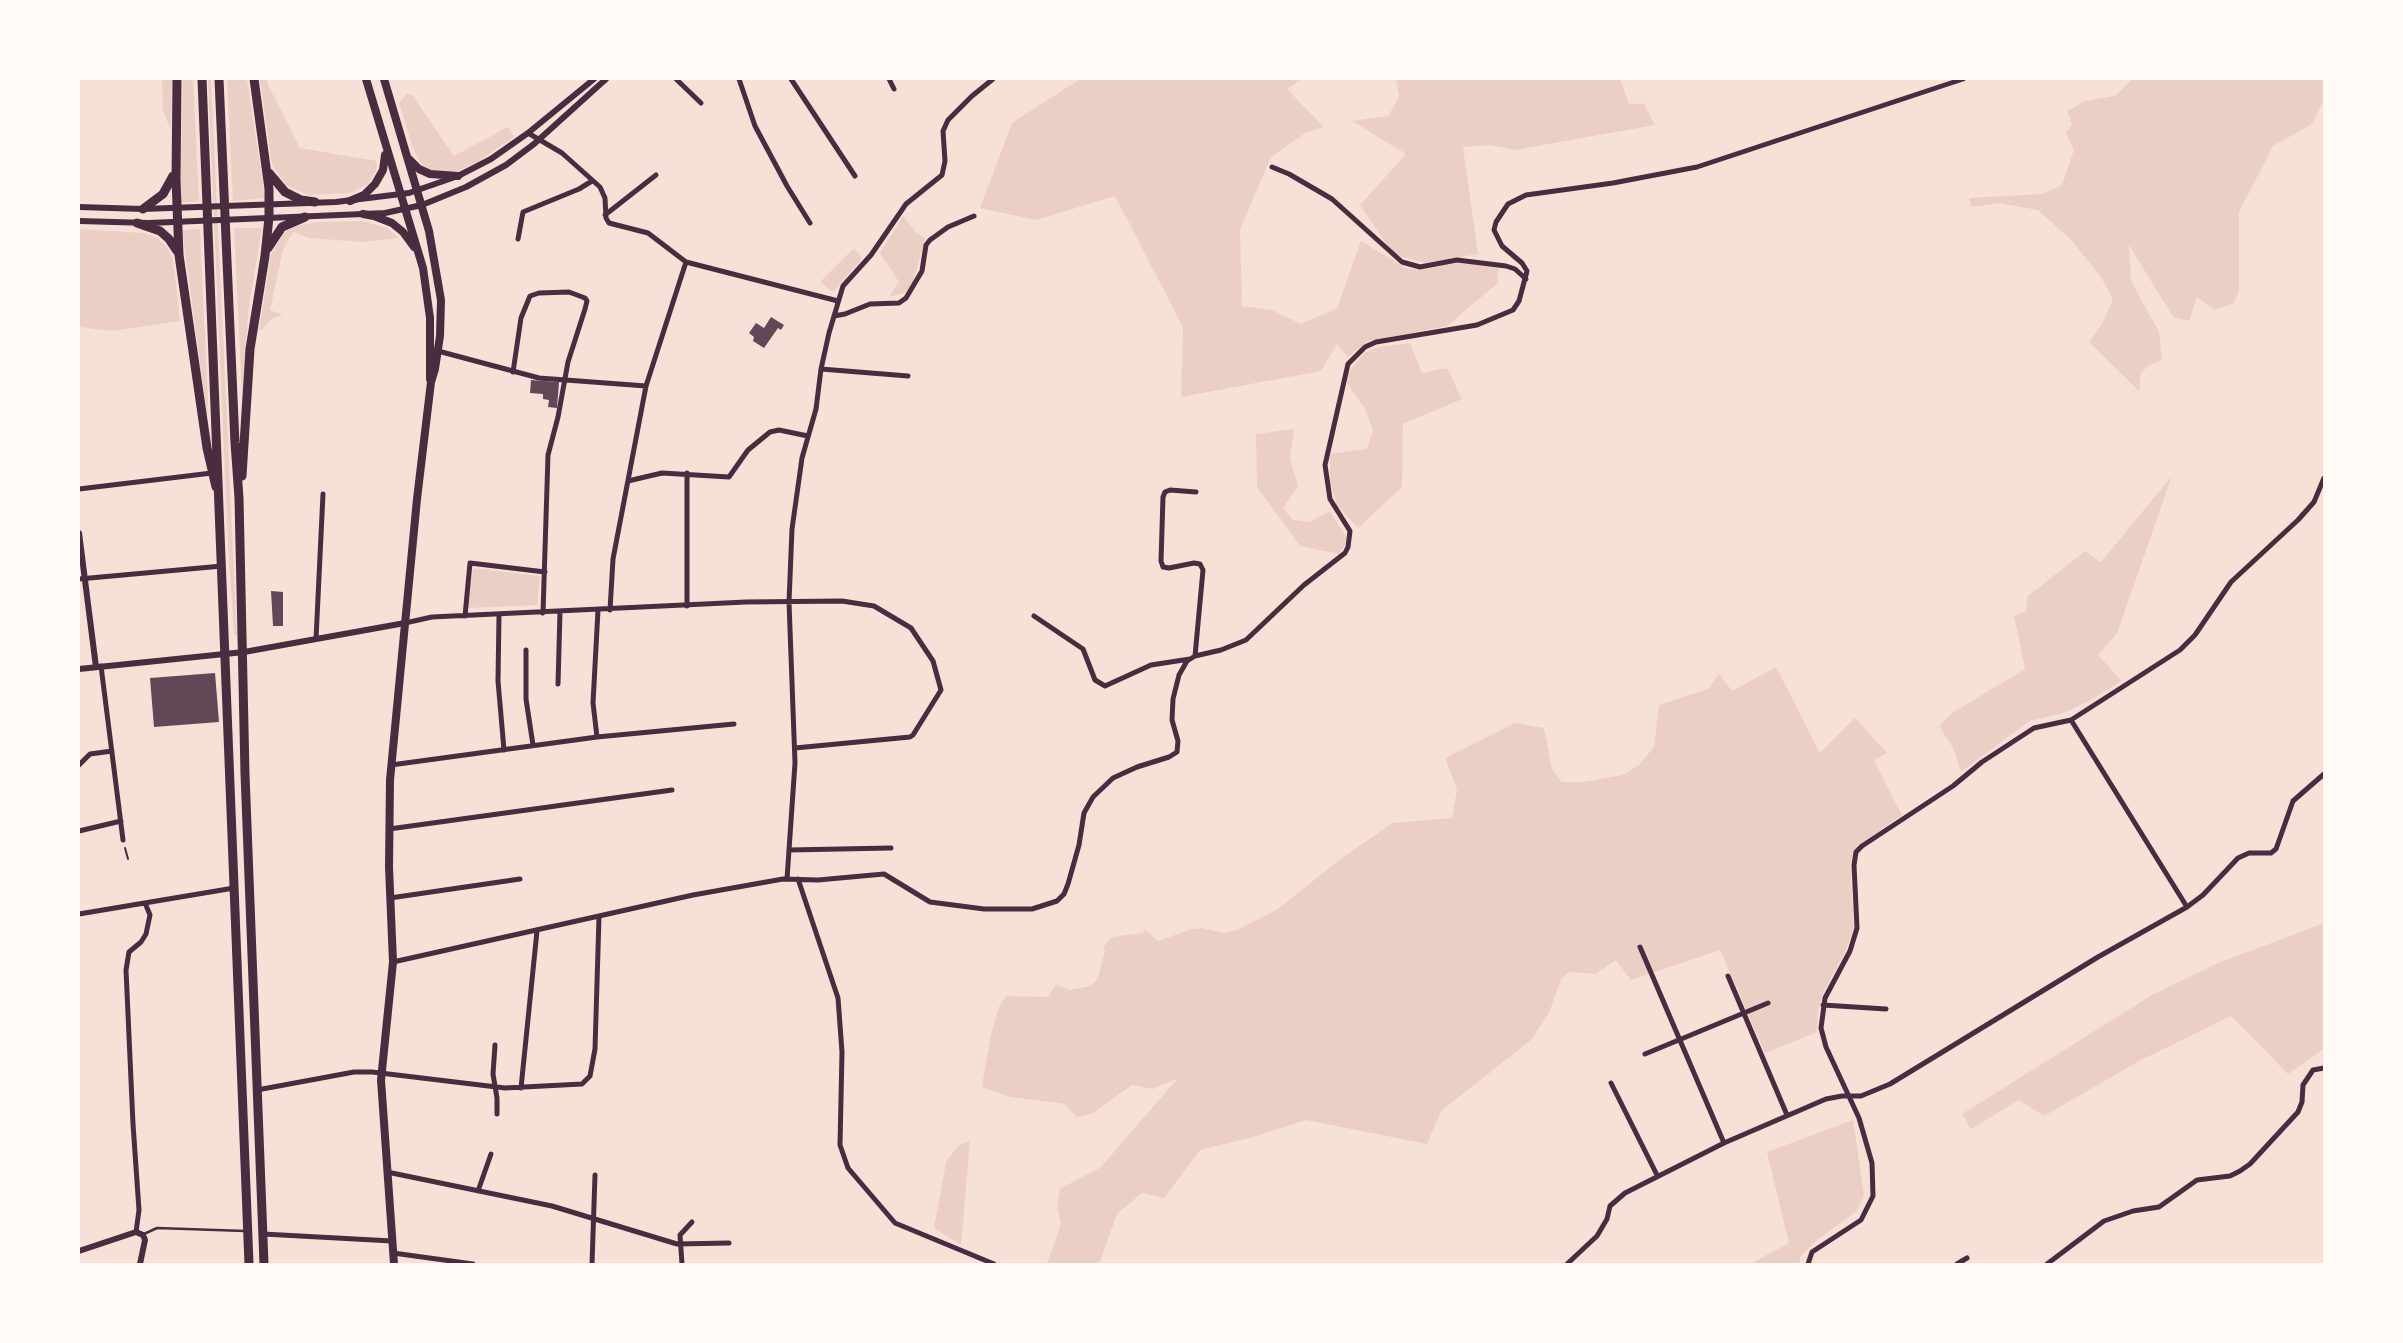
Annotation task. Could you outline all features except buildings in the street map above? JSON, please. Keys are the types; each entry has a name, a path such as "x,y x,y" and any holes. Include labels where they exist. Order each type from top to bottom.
{"highway":[{"path":"177,79 176,208 179,255 212,473 220,506"},
{"path":"202,79 249,1264"},
{"path":"219,79 239,498 245,774 264,1264"},
{"path":"239,498 246,442 250,349 269,217 266,165 254,79"},
{"path":"143,209 167,190 176,164"},
{"path":"266,165 272,179 285,192 301,200 315,202"},
{"path":"265,256 272,239 280,229 305,216"},
{"path":"137,223 154,228 164,235 179,255"}],"main road":[{"path":"366,79 420,257 429,306 431,382 391,765 389,830 393,962 381,1073 394,1264"},
{"path":"384,79 422,205 440,288 439,351 431,382"},
{"path":"350,201 365,195 376,184 383,170 385,148"},
{"path":"407,157 425,172 458,176"},
{"path":"363,214 379,217 398,227 408,237 420,257"}],"street":[{"path":"79,207 176,208 350,201 402,195 458,176 491,159 594,79"},
{"path":"79,222 137,223 363,214 422,205 466,187 497,170 540,139 606,79"},
{"path":"676,79 701,103"},
{"path":"739,79 755,126 810,223"},
{"path":"791,79 855,176"},
{"path":"889,79 894,89"},
{"path":"786,879 794,803 796,748 789,602 795,504 802,458 816,409 821,369 834,316 843,286 871,255 901,210 942,175 945,161 942,136 948,120 993,79"},
{"path":"1034,616 1083,649 1095,680 1105,686 1151,665 1221,650 1246,640 1348,547 1350,531 1330,499 1325,465 1348,364 1355,355 1376,342 1477,325 1513,310 1519,301 1527,271 1497,240 1494,230 1508,204 1526,195 1613,183 1697,167 1962,79"},
{"path":"528,132 562,153 600,187 604,195 607,222 651,235 686,262 838,301"},
{"path":"1272,167 1332,198 1402,262 1420,267 1457,260 1506,266 1516,269 1526,279"},
{"path":"605,215 656,175"},
{"path":"518,239 523,212 592,181"},
{"path":"834,316 870,304 899,303 906,299 922,271 926,245 930,240 948,227 974,216"},
{"path":"610,610 613,559 646,386 686,262"},
{"path":"513,372 522,318 530,296 539,293 576,293 587,301 568,362 548,455 543,613"},
{"path":"439,351 539,378 646,386"},
{"path":"821,369 908,376"},
{"path":"628,481 662,474 687,473 729,477 748,450 770,432 779,430 808,436"},
{"path":"79,489 212,473"},
{"path":"687,473 687,606"},
{"path":"1808,1264 1812,1252 1861,1220 1873,1196 1872,1163 1859,1118 1821,1034 1820,1019 1827,992 1850,951 1857,931 1854,864 1858,848 1916,812 1982,762 2034,728 2071,720 2180,650 2195,635 2231,582 2314,502 2324,478"},
{"path":"393,962 693,895 786,879 884,874 923,900 933,903 1017,910 1052,904 1062,897 1067,888 1079,845 1084,813 1093,797 1108,781 1122,773 1177,752 1178,741 1172,720 1173,699 1179,674 1193,657 1203,570 1200,564 1194,563 1169,569 1163,567 1163,497 1165,492 1196,492"},
{"path":"316,639 323,494"},
{"path":"79,533 82,579 99,666 123,840"},
{"path":"465,616 470,563 545,572"},
{"path":"82,579 222,566"},
{"path":"79,669 244,652 432,617 842,601 874,606 911,628 933,661 941,690 923,722 910,737 796,748"},
{"path":"597,737 593,703 598,610"},
{"path":"558,684 560,612"},
{"path":"499,615 498,681 504,750"},
{"path":"526,650 526,699 533,746"},
{"path":"2071,720 2187,907"},
{"path":"391,765 597,737 734,724"},
{"path":"79,765 92,753 112,751"},
{"path":"1567,1264 1597,1236 1615,1200 1657,1175 1826,1099 1866,1095 1907,1075 2098,957 2187,907 2203,895 2238,858 2249,853 2271,853 2276,849 2293,801 2324,774"},
{"path":"389,830 672,790"},
{"path":"79,831 121,821"},
{"path":"789,850 891,848"},
{"path":"390,898 520,878"},
{"path":"799,879 838,998 842,1052 840,1145 843,1158 856,1179 895,1223 994,1264"},
{"path":"79,914 234,888"},
{"path":"140,1264 145,1245 140,1233 132,1124 126,970 130,951 146,934 150,915 145,903"},
{"path":"257,1090 341,1073 381,1073 521,1088 573,1086 586,1081 593,1066 596,1035 599,917"},
{"path":"521,1088 537,931"},
{"path":"1640,947 1724,1143"},
{"path":"1728,975 1787,1115"},
{"path":"1645,1054 1768,1003"},
{"path":"1823,1005 1886,1009"},
{"path":"495,1045 493,1074 497,1114"},
{"path":"2047,1264 2104,1222 2133,1211 2159,1207 2197,1180 2230,1176 2240,1171 2298,1112 2302,1102 2303,1085 2313,1070 2324,1068"},
{"path":"1611,1083 1657,1175"},
{"path":"478,1191 491,1154"},
{"path":"387,1172 544,1204 682,1244 729,1243"},
{"path":"592,1264 595,1175"},
{"path":"682,1264 681,1233 692,1222"},
{"path":"79,1251 125,1234 140,1233"},
{"path":"262,1234 392,1241"},
{"path":"393,1253 473,1264"},
{"path":"1957,1264 1967,1258"}],"lane":[{"path":"140,1233 157,1228 248,1231"}],"path":[{"path":"123,840 128,859"}],"shaded area":[{"path":"162,79 172,79 171,131 163,110"},
{"path":"183,79 193,79 199,202 180,202"},
{"path":"208,79 211,79 237,635 234,635 228,545"},
{"path":"227,79 247,79 265,198 233,201"},
{"path":"260,79 267,79 300,148 377,161 376,171 368,184 351,193 308,195 286,185 272,165"},
{"path":"1080,79 1302,79 1287,89 1324,127 1307,132 1271,157 1240,230 1242,306 1272,310 1301,324 1337,308 1361,241 1406,268 1420,270 1458,263 1498,268 1498,283 1447,326 1368,341 1348,357 1337,344 1321,371 1181,397 1183,327 1115,196 1036,220 980,208 1012,123"},
{"path":"1396,79 1620,79 1629,104 1644,104 1655,125 1515,150 1490,145 1463,147 1478,254 1425,263 1393,254 1360,205 1406,154 1352,121 1388,116 1399,97"},
{"path":"2132,79 2324,79 2324,99 2312,124 2273,146 2239,212 2239,291 2234,303 2214,310 2197,297 2189,321 2173,317 2129,245 2131,281 2159,332 2162,360 2148,366 2141,373 2139,391 2089,342 2102,324 2113,299 2101,277 2072,241 2038,210 1999,203 1972,207 1969,198 2042,194 2062,185 2074,150 2066,133 2072,124 2067,111 2085,101 2115,96"},
{"path":"407,93 413,96 454,156 508,127 514,137 477,162 457,171 443,173 428,169 420,162 413,148 399,103"},
{"path":"903,216 916,232 925,238 913,282 907,292 889,297 899,282 880,253"},
{"path":"363,221 387,228 399,238 363,242 309,238 293,232 283,250 270,310 283,315 271,319 259,330 271,254 284,233 294,227 316,222"},
{"path":"234,228 262,228 249,305 242,396"},
{"path":"79,229 144,233 157,238 166,246 173,259 180,321 112,331 79,327"},
{"path":"200,229 207,416 183,235 183,230"},
{"path":"854,248 862,258 833,292 820,282"},
{"path":"1410,343 1422,373 1447,368 1462,399 1403,424 1402,487 1358,528 1337,505 1330,482 1330,454 1367,449 1373,430 1365,409 1347,383 1349,372 1364,353 1378,347"},
{"path":"1294,429 1290,459 1298,486 1283,508 1293,520 1309,522 1330,511 1346,537 1346,543 1339,554 1300,546 1257,487 1256,434"},
{"path":"2172,476 2117,633 2098,655 2122,681 2063,713 2029,721 1961,772 1953,748 1939,726 1952,713 2025,669 2014,616 2026,611 2028,596 2085,551 2101,562"},
{"path":"473,568 540,576 537,605 468,608"},
{"path":"1776,667 1820,753 1855,718 1887,753 1874,760 1902,815 1863,842 1853,853 1850,864 1854,927 1846,950 1822,995 1817,1032 1765,1053 1720,950 1631,980 1616,960 1596,974 1570,972 1561,979 1549,1013 1531,1040 1441,1111 1427,1144 1306,1120 1200,1150 1164,1198 1142,1193 1117,1214 1099,1264 1047,1264 1061,1224 1057,1206 1060,1189 1101,1167 1178,1078 1153,1089 1132,1085 1092,1114 1076,1117 1065,1104 1010,1097 982,1087 990,1038 999,1007 1006,996 1048,997 1056,984 1069,990 1091,986 1098,978 1105,951 1103,947 1112,937 1143,933 1145,929 1158,941 1192,929 1201,928 1224,933 1237,930 1278,909 1338,861 1392,823 1452,818 1457,789 1445,758 1515,723 1544,728 1552,769 1562,782 1583,782 1623,775 1639,765 1654,747 1659,705 1708,689 1719,674 1732,691"},
{"path":"2324,923 2324,1049 2288,1074 2231,1016 2139,1061 2044,1116 2019,1100 1971,1129 1962,1114 2152,995 2216,964"},
{"path":"1853,1120 1864,1196 1857,1211 1817,1240 1800,1257 1800,1264 1750,1264 1789,1243 1767,1152"},
{"path":"970,1140 961,1245 934,1228 946,1162 958,1146"}]}
